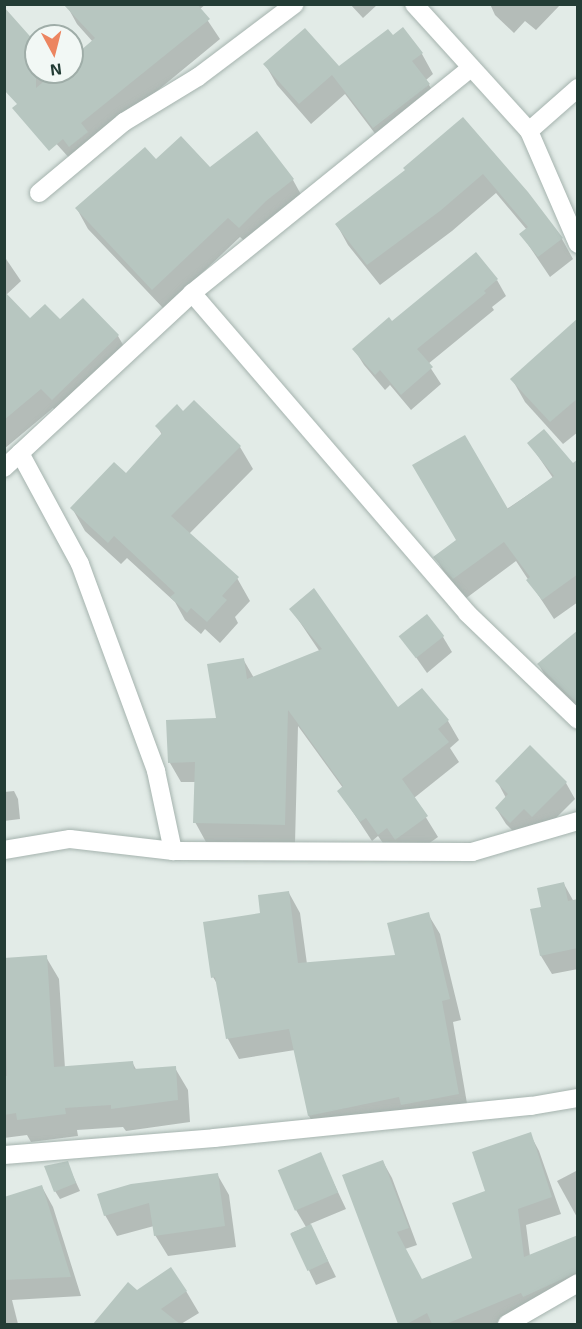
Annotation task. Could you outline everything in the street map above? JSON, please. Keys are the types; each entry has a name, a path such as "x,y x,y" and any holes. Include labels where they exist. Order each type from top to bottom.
{"street":[{"path":"39,193 124,122 198,77 295,4"},
{"path":"414,4 529,131 578,244"},
{"path":"4,468 192,293 471,68"},
{"path":"529,131 578,88"},
{"path":"192,293 467,613 578,720"},
{"path":"20,453 80,564 156,771 172,851"},
{"path":"4,850 70,839 172,851 472,852 578,821"},
{"path":"4,1155 484,1111 578,1098"},
{"path":"507,1324 578,1283"}],"building":[{"path":"63,4 197,4 210,19 81,123 88,132 69,147 63,139 49,151 12,108 17,104 4,90 4,7 24,30 24,84 36,84 36,88 41,84 84,84 84,48 95,38"},
{"path":"403,27 423,53 412,61 430,84 373,128 332,75 299,104 263,64 305,28 339,66 388,29 393,35"},
{"path":"463,117 528,192 563,238 538,257 519,234 528,227 483,174 440,211 367,265 335,224 405,170 403,168"},
{"path":"257,131 294,179 266,201 239,228 228,218 152,290 75,208 145,147 156,159 181,136 210,167"},
{"path":"476,252 498,279 484,291 486,293 417,349 433,367 401,395 380,370 375,375 352,349 389,317 392,321"},
{"path":"4,291 30,318 45,304 60,319 83,298 119,335 52,400 41,389 4,420"},
{"path":"578,318 578,398 550,422 510,379"},
{"path":"194,400 241,446 171,516 239,577 222,596 227,600 207,622 191,608 187,613 170,597 175,593 114,536 108,543 70,508 114,462 126,473 162,433 155,426 177,404 183,411"},
{"path":"544,429 573,463 578,459 578,574 542,600 526,580 530,577 504,542 453,579 433,557 456,540 412,465 465,435 508,509 554,476 527,443"},
{"path":"314,588 398,707 422,688 449,720 438,729 449,742 402,779 428,816 395,840 387,828 378,835 366,818 360,822 337,791 343,786 288,710 285,825 193,823 195,762 168,763 166,720 216,718 207,664 244,658 247,679 322,649 289,609"},
{"path":"427,614 444,636 416,658 399,636"},
{"path":"578,630 578,704 537,664"},
{"path":"530,745 567,782 532,817 524,809 510,823 495,808 508,794 495,781"},
{"path":"564,882 568,901 578,899 578,948 540,956 530,909 541,907 537,888"},
{"path":"289,891 298,963 395,955 387,923 429,912 450,999 442,1001 459,1094 401,1105 399,1097 308,1116 289,1029 226,1039 215,977 211,978 203,922 260,913 258,895"},
{"path":"47,955 54,1067 133,1061 134,1069 176,1066 178,1100 111,1109 111,1105 65,1108 66,1114 17,1120 16,1113 4,1115 4,1076 7,1076 4,958"},
{"path":"531,1132 552,1197 518,1209 524,1257 578,1235 578,1272 523,1297 521,1293 446,1324 432,1324 427,1313 407,1324 398,1324 342,1175 383,1160 409,1228 397,1232 422,1279 472,1258 452,1203 485,1191 472,1152"},
{"path":"321,1152 338,1193 295,1211 278,1170"},
{"path":"68,1161 76,1183 54,1192 44,1166"},
{"path":"218,1173 225,1226 154,1236 149,1203 104,1216 97,1194 131,1184"},
{"path":"42,1185 71,1277 4,1280 4,1197"},
{"path":"311,1224 328,1261 307,1271 290,1234"},
{"path":"171,1267 187,1291 161,1309 180,1324 93,1324 128,1282 137,1290"}]}
